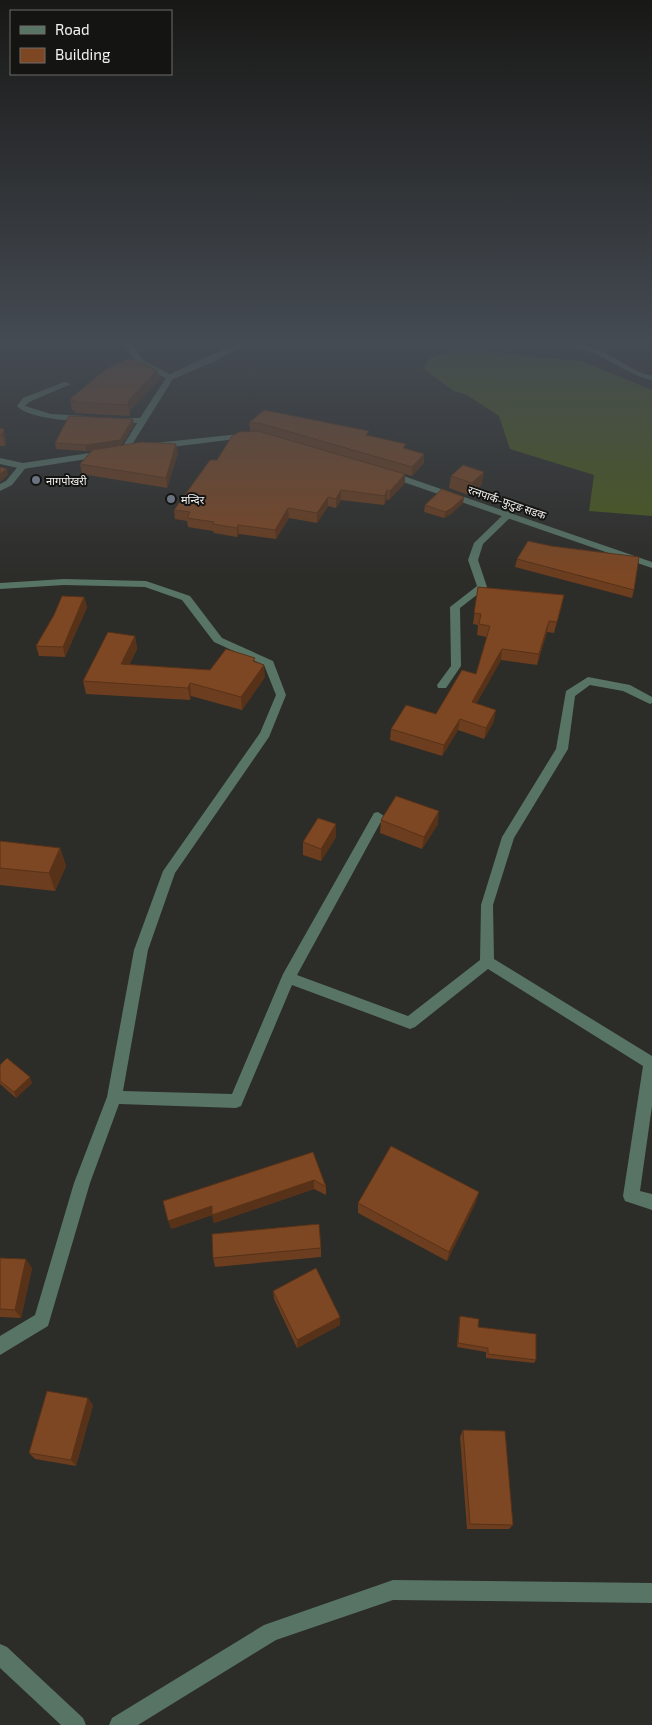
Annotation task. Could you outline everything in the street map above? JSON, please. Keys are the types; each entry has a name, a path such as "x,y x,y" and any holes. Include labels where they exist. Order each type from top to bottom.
{"street":[{"path":"132,420 142,421 134,450"},
{"path":"0,461 23,466 189,440 259,435"},
{"path":"0,488 9,483 23,466"},
{"name":"रत्नपार्क-फुटुङ सडक","path":"380,471 652,565"},
{"path":"442,685 456,666 456,607 482,587 473,560 479,543 509,514"},
{"path":"0,586 64,582 146,584 186,598 218,640 269,664 281,695 265,734 169,872 141,950 114,1097 82,1184 42,1320 0,1346"},
{"path":"487,962 487,905 508,837 562,749 570,694 588,680 626,688 650,700"},
{"path":"114,1097 236,1100 288,978 378,816"},
{"path":"288,978 410,1023 487,962"},
{"path":"487,962 651,1063 631,1196 652,1202"},
{"path":"119,1725 271,1632 393,1590 652,1593"},
{"path":"0,1654 76,1725"}],"green space":[{"path":"500,420 652,420 652,516 589,511 594,475 510,449"}],"building":[{"path":"67,420 132,420 120,440 85,445 55,443"},
{"path":"252,420 316,420 369,431 366,435 406,444 403,448 424,454 412,467 259,423 249,423"},
{"path":"0,428 4,429 2,435 0,434"},
{"path":"258,431 405,474 390,491 387,490 385,496 341,490 336,499 328,497 317,513 288,508 275,530 238,525 237,528 213,524 214,522 187,518 190,512 174,510 210,460 217,460 232,436 239,432"},
{"path":"142,442 176,444 166,478 80,464 93,450"},
{"path":"463,465 484,472 472,483 451,476"},
{"path":"0,467 7,469 0,474"},
{"path":"442,489 464,497 445,512 425,505"},
{"path":"528,541 551,546 639,557 634,590 517,559"},
{"path":"478,587 564,595 557,622 549,621 539,654 502,649 472,702 496,710 486,728 460,719 444,745 391,729 406,705 436,714 462,670 476,674 490,626 479,624 481,614 474,613"},
{"path":"62,596 84,597 63,647 36,646 54,615"},
{"path":"108,632 135,636 121,664 210,670 226,649 255,658 253,661 264,665 241,697 190,683 188,688 83,681"},
{"path":"396,796 439,811 424,837 381,820"},
{"path":"318,818 336,824 321,849 303,842"},
{"path":"0,841 60,848 49,873 0,868"},
{"path":"7,1058 30,1077 14,1092 0,1081 0,1065"},
{"path":"391,1146 479,1192 449,1252 358,1203"},
{"path":"313,1152 326,1187 314,1180 212,1215 212,1206 168,1221 163,1201"},
{"path":"319,1224 321,1248 213,1258 212,1234"},
{"path":"0,1258 26,1259 15,1310 0,1309"},
{"path":"316,1268 340,1317 297,1340 273,1291"},
{"path":"460,1316 479,1319 478,1327 536,1334 536,1360 488,1354 488,1348 458,1343"},
{"path":"47,1391 88,1398 71,1460 29,1453"},
{"path":"463,1430 505,1431 513,1525 470,1524"}],"place":[{"name":"नागपोखरी","path":"36,480"},
{"name":"मन्दिर","path":"171,499"}]}
